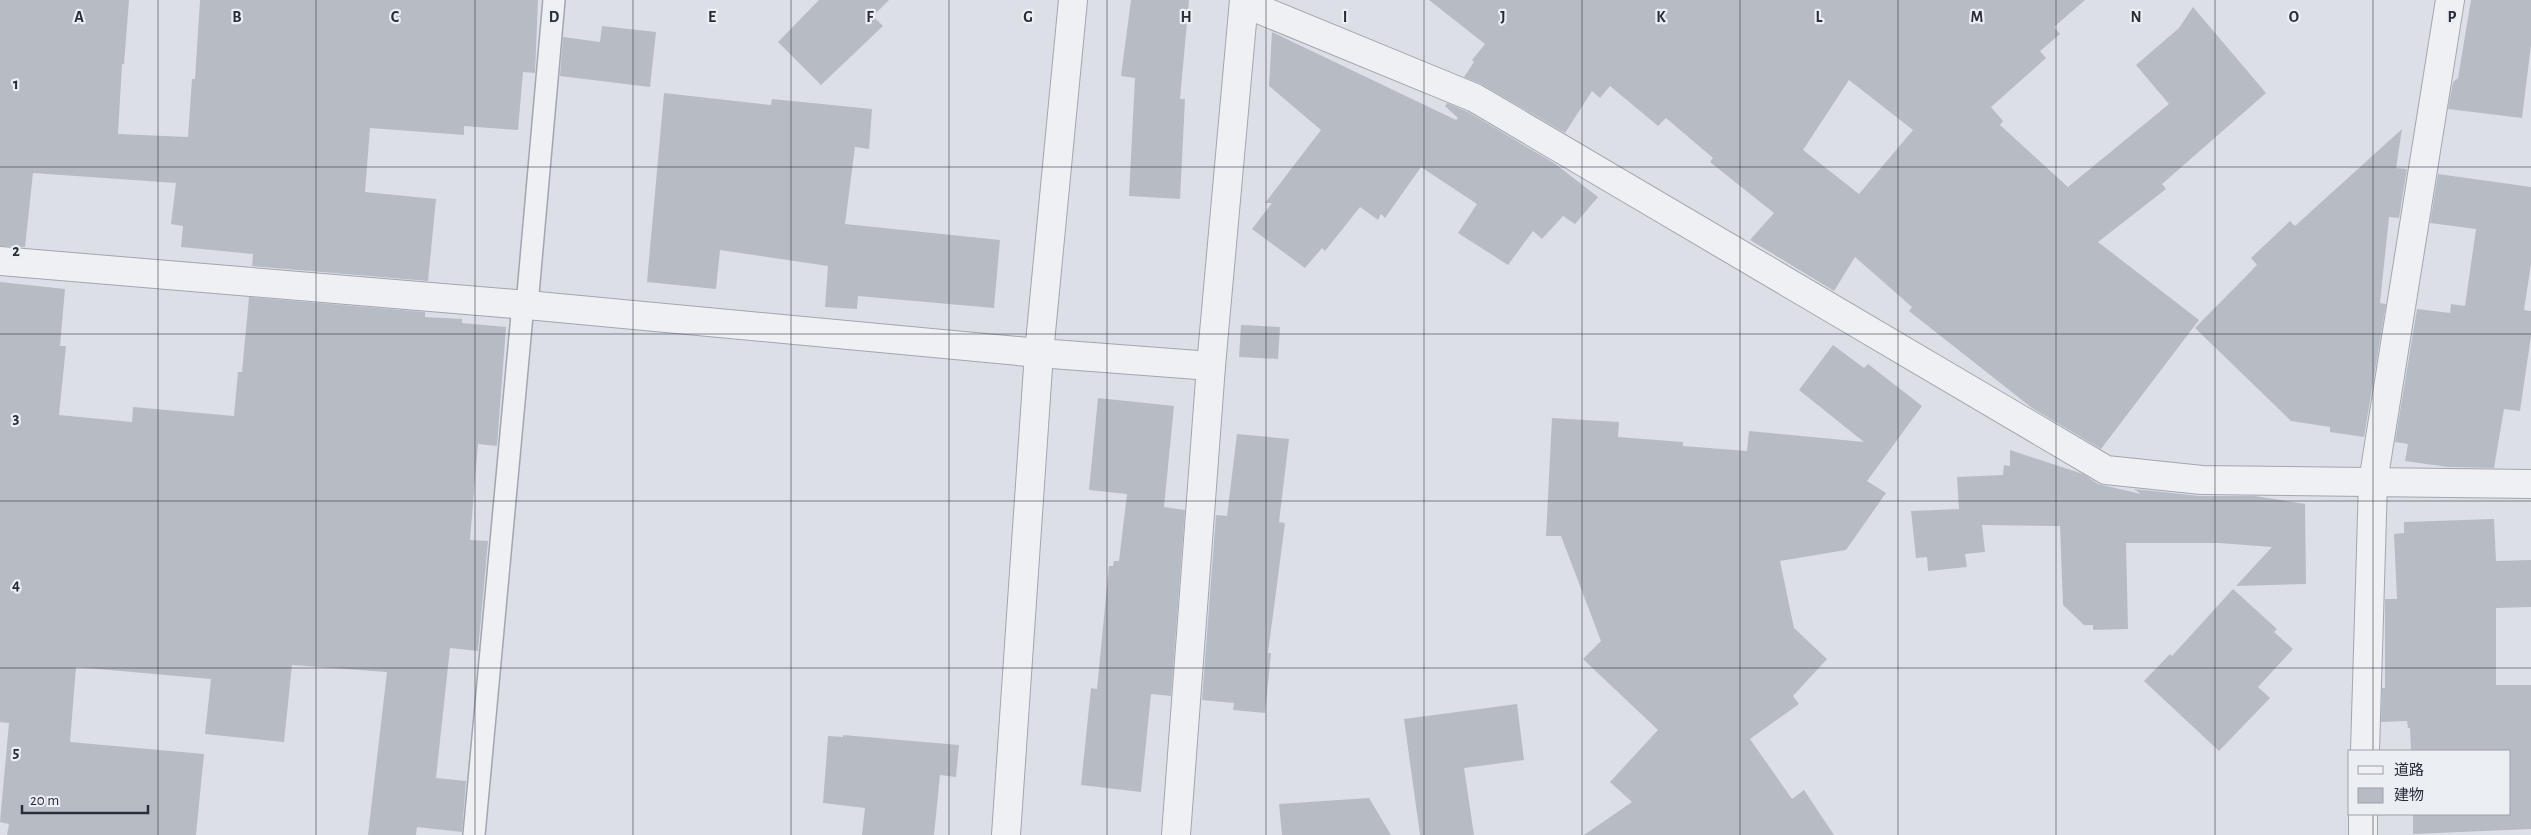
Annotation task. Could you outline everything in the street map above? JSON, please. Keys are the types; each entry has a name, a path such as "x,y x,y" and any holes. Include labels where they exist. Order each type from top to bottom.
{"street":[{"path":"1006,835 1039,353 1073,0"},
{"path":"2365,750 2373,482 2450,0"},
{"path":"1176,835 1211,366 1244,2 1475,98 2106,470 2202,480 2531,484"},
{"path":"0,261 527,305 1039,353 1211,366"},
{"path":"2362,835 2363,815"}],"lane":[{"path":"474,835 522,315 527,305 554,0"}],"building":[{"path":"0,0 129,0 124,64 122,64 118,134 188,137 192,79 195,79 200,0 538,0 535,73 523,72 518,130 464,126 464,135 370,128 365,192 436,199 428,281 252,266 253,254 181,247 183,226 171,224 176,183 33,173 25,247 0,246"},
{"path":"819,0 889,0 873,16 883,26 821,85 778,42"},
{"path":"1131,0 1189,0 1180,99 1185,99 1180,199 1129,196 1135,78 1121,76"},
{"path":"1429,0 2085,0 2054,27 2060,34 2040,51 2046,58 1991,107 2003,121 2000,125 2068,187 2169,104 2136,65 2179,28 2193,7 2266,93 2162,184 2166,189 2098,242 2199,320 2101,449 2032,408 1909,311 1912,307 1855,257 1834,291 1750,240 1774,213 1710,162 1713,158 1666,118 1658,126 1610,86 1600,98 1592,91 1565,133 1483,85 1464,77 1474,62 1472,60 1485,44","holes":["1849,80 1913,130 1859,194 1803,150"]},
{"path":"2471,0 2531,0 2531,45 2522,118 2448,109 2453,82 2458,78"},
{"path":"602,26 656,32 650,87 560,76 563,37 600,42"},
{"path":"1272,32 1456,120 1458,118 1445,106 1447,103 1468,112 1554,163 1598,197 1575,224 1563,216 1542,239 1533,231 1508,265 1458,233 1477,204 1421,167 1385,218 1381,214 1378,220 1360,207 1325,251 1322,248 1305,268 1252,229 1272,203 1265,203 1321,130 1269,86"},
{"path":"664,93 771,105 772,99 872,109 869,149 855,147 845,224 1000,240 994,308 858,296 857,309 825,307 828,266 720,250 716,289 647,282"},
{"path":"2402,129 2396,168 2407,169 2399,218 2389,217 2380,303 2386,304 2364,437 2330,432 2330,427 2291,421 2195,328 2257,265 2251,258 2290,221 2295,226"},
{"path":"2438,174 2531,187 2531,264 2524,310 2531,311 2531,336 2520,411 2504,409 2494,468 2448,467 2405,461 2408,444 2395,442 2417,309 2450,313 2451,304 2465,306 2476,229 2430,223"},
{"path":"0,282 65,289 60,346 66,346 59,415 132,422 133,407 234,416 238,372 242,372 249,297 425,312 425,317 462,319 462,323 506,327 497,446 478,444 470,540 488,541 478,651 450,648 436,778 466,781 462,832 417,827 416,835 368,835 387,672 292,665 284,742 205,734 211,679 76,667 70,742 204,754 196,835 7,835 9,824 0,822 9,723 0,722"},
{"path":"1241,325 1280,327 1278,359 1239,357"},
{"path":"1833,345 1864,368 1868,364 1922,406 1867,481 1886,493 1846,550 1780,561 1794,628 1827,659 1793,696 1799,704 1750,739 1792,799 1804,790 1834,835 1584,835 1632,802 1610,782 1658,730 1583,659 1601,641 1561,536 1546,536 1552,418 1619,422 1618,437 1683,442 1683,446 1747,451 1749,431 1864,442 1799,390"},
{"path":"1098,398 1174,406 1164,507 1185,510 1171,696 1151,694 1141,792 1081,785 1091,688 1097,689 1109,566 1113,566 1114,561 1119,561 1127,494 1089,490"},
{"path":"1237,434 1289,439 1279,522 1285,523 1268,653 1271,653 1265,713 1233,710 1234,703 1202,700 1216,515 1227,516"},
{"path":"2010,450 2083,474 2098,484 2141,494 2134,489 2200,496 2255,496 2305,504 2306,584 2236,586 2272,547 2219,543 2126,543 2128,629 2093,630 2093,625 2084,625 2063,605 2060,526 1982,525 1985,552 1965,554 1967,567 1928,571 1927,557 1916,558 1911,511 1959,509 1957,477 2003,475 2004,465 2010,466"},
{"path":"2494,519 2496,561 2531,560 2531,607 2496,608 2496,685 2531,685 2531,829 2413,834 2413,815 2511,815 2511,750 2411,750 2410,728 2408,728 2407,721 2381,722 2382,688 2385,688 2385,599 2397,599 2394,534 2404,533 2404,522"},
{"path":"2233,589 2277,629 2274,632 2293,649 2258,687 2270,698 2219,751 2144,681 2170,654 2172,656"},
{"path":"1517,704 1524,760 1464,768 1474,835 1420,835 1404,719"},
{"path":"843,735 959,745 956,777 940,775 934,835 862,835 865,808 823,803 828,736 843,737"},
{"path":"1369,798 1391,835 1282,835 1279,804"}]}
